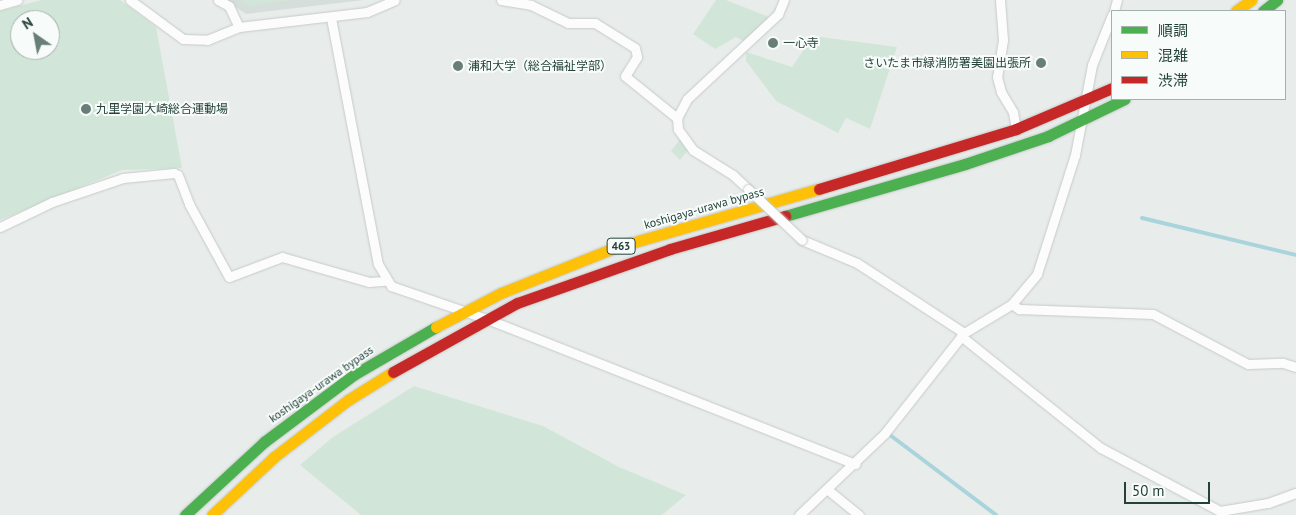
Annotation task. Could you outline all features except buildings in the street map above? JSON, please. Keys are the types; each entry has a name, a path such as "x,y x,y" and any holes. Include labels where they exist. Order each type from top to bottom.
{"highway":[{"path":"1237,10 1251,0"},
{"path":"1264,10 1277,0"},
{"name":"koshigaya-urawa bypass","path":"186,515 264,442 309,407 355,374 464,311 614,248 938,155 1016,129 1111,88"},
{"name":"463","path":"212,515 274,457 348,400 406,363 517,303 575,280 801,210 965,164 1080,121 1123,100"}],"street":[{"path":"0,5 17,0"},
{"path":"130,0 183,39 207,40 239,27 331,18 367,12 395,0"},
{"path":"218,0 229,6 239,27"},
{"path":"501,0 531,5 568,23 595,23 635,48 637,57 625,76 677,118"},
{"path":"784,0 778,14 686,99 677,118 678,129 693,150 733,175 802,240 857,263 963,334 1101,448 1220,511 1268,503 1296,493"},
{"path":"1000,0 1003,40 997,77 1001,92 1013,112 1016,129"},
{"path":"331,18 378,264 385,281 391,286 488,319 856,464"},
{"path":"798,515 856,464 885,433 963,334 1012,304 1037,274 1046,254 1075,155 1092,65 1111,18"},
{"path":"0,227 52,202 123,178 174,173 178,174 189,204 229,277 282,257 369,282 385,281"},
{"path":"1012,304 1019,309 1153,314 1248,364 1283,362 1296,367"},
{"path":"828,490 859,515"}],"shaded area":[{"path":"225,0 364,0 246,14"}],"green space":[{"name":"九里学園大崎総合運動場","path":"41,0 120,0 156,27 182,168 122,170 0,220 0,11"},
{"path":"241,0 290,0 250,6"},
{"path":"716,0 726,0 769,17 745,42 736,37 715,49 693,34"},
{"path":"813,36 897,47 870,129 846,118 838,133 776,101 746,61 746,52 792,67"},
{"path":"680,139 688,150 680,160 671,151"},
{"path":"414,386 543,426 619,467 686,495 662,515 361,515 300,465 333,437"}],"waterway":[{"path":"1142,218 1296,255"},
{"path":"890,435 996,515"}],"traffic: fast":[{"path":"1264,10 1277,0"},
{"path":"785,216 965,164 1048,136 1123,100"},
{"path":"185,515 264,442 355,374 436,327"}],"traffic: slow":[{"path":"1237,10 1251,0"},
{"path":"436,327 501,293 614,248 819,189"},
{"path":"212,515 274,457 348,400 393,372"}],"traffic: jam":[{"path":"819,189 1016,129 1111,88"},
{"path":"393,372 517,303 670,249 785,216"}],"place":[{"name":"一心寺","path":"773,43"},
{"name":"さいたま市緑消防署美園出張所","path":"1041,63"},
{"name":"浦和大学（総合福祉学部）","path":"458,66"},
{"name":"九里学園大崎総合運動場","path":"86,109"}]}
